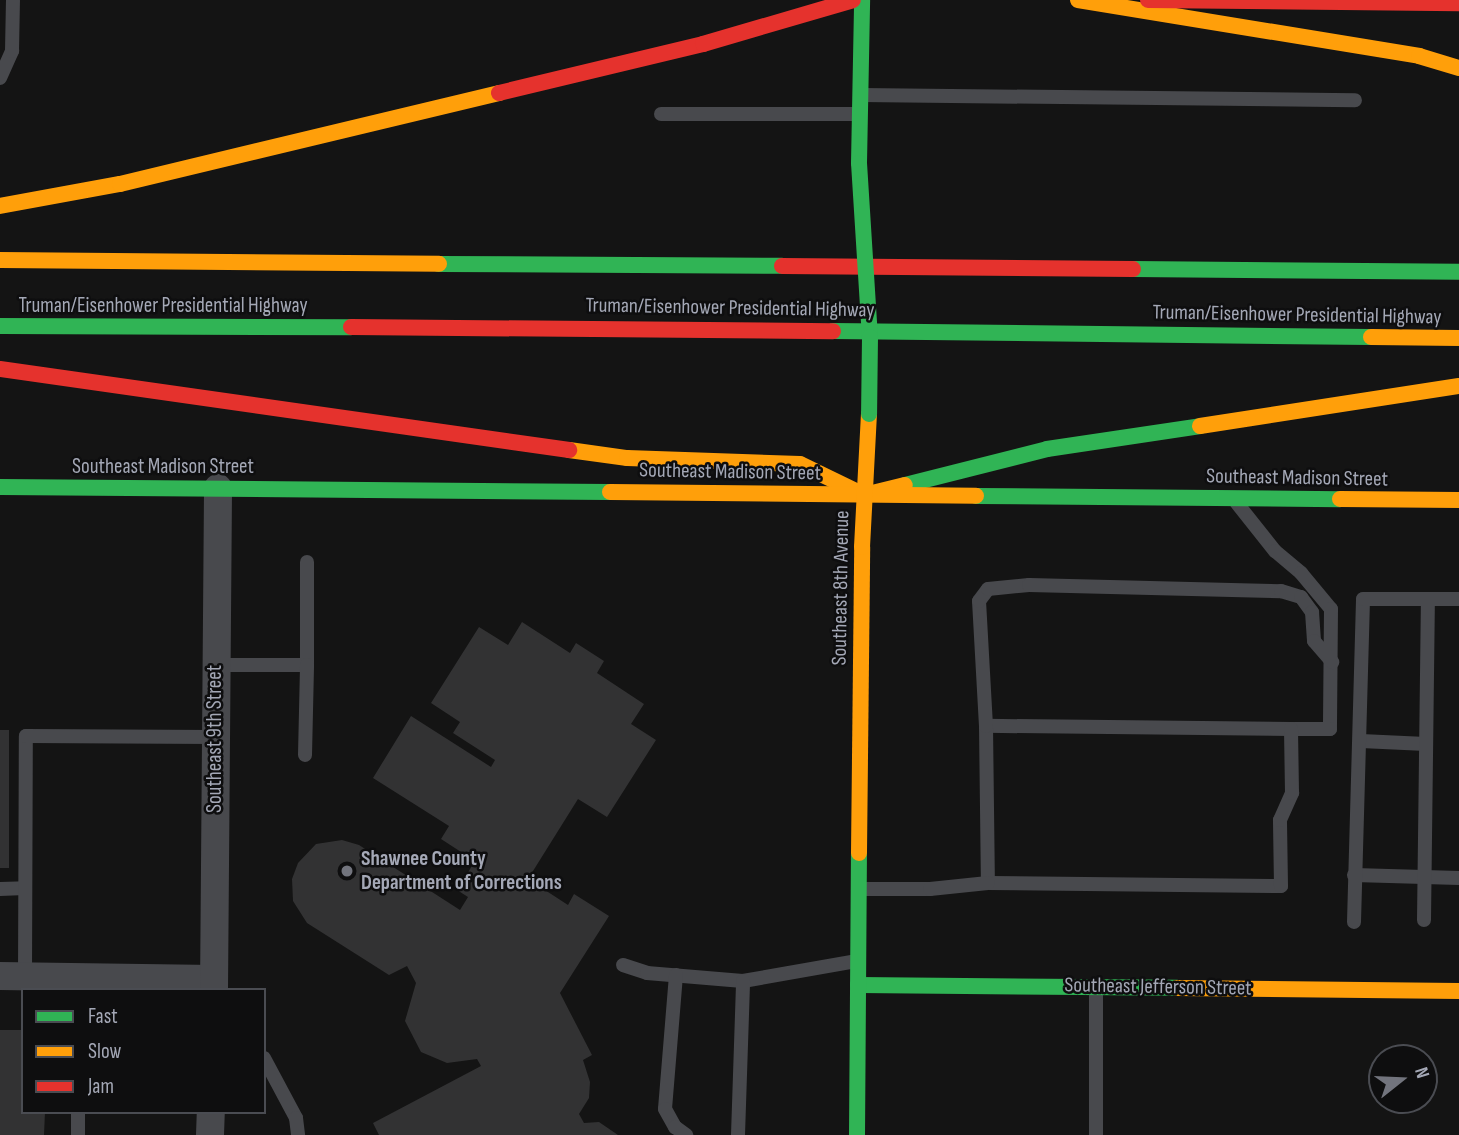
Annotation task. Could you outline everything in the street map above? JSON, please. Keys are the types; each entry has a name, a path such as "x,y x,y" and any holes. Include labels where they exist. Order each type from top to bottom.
{"main road":[{"path":"0,206 120,184 690,48 853,0"},
{"name":"Southeast 8th Avenue","path":"857,1135 864,495 870,337 859,163 862,0"},
{"path":"1078,0 1419,56 1459,68"},
{"path":"1149,0 1446,2"},
{"name":"Truman/Eisenhower Presidential Highway","path":"0,260 1459,272"},
{"name":"Truman/Eisenhower Presidential Highway","path":"0,327 529,327 1459,338"},
{"path":"0,369 627,458 800,464 864,495 1047,449 1459,386"},
{"name":"Southeast Madison Street","path":"0,487 1459,500"},
{"name":"Southeast Jefferson Street","path":"858,985 1459,991"}],"street":[{"name":"Southeast 9th Street","path":"214,984 218,488"},
{"path":"12,976 76,984 214,984"},
{"path":"210,1135 211,1114"}],"lane":[{"path":"0,78 12,51 13,0"},
{"path":"860,95 1355,100"},
{"path":"661,114 859,114"},
{"path":"986,726 1330,729 1331,609 1325,599 1275,551 1233,498"},
{"path":"305,755 307,562"},
{"path":"988,883 986,661 979,601 988,589 1029,585 1281,591 1301,597 1312,612 1314,641 1332,662"},
{"path":"1354,922 1363,599 1459,599"},
{"path":"1423,920 1428,599"},
{"path":"215,665 307,665"},
{"path":"859,889 944,889 988,883 1281,886 1280,820 1292,793 1291,729"},
{"path":"12,976 25,888 26,736 215,737"},
{"path":"1361,741 1426,744"},
{"path":"1354,875 1459,877"},
{"path":"0,889 25,888"},
{"path":"623,965 676,975 743,981 858,961"},
{"path":"676,975 665,1109 675,1127 686,1135"},
{"path":"738,1135 743,981"},
{"path":"1096,1135 1097,986"},
{"path":"266,1062 296,1118 298,1135"},
{"path":"78,1114 78,1135"}],"building":[{"name":"Shawnee County Department of Corrections","path":"522,622 570,653 576,643 604,661 597,673 644,704 631,724 656,740 607,817 578,799 528,879 568,905 574,894 609,916 560,993 592,1055 583,1060 590,1082 589,1098 579,1114 584,1123 599,1122 618,1135 379,1135 373,1123 481,1066 477,1059 447,1063 421,1052 405,1021 416,983 407,966 389,975 307,923 293,901 292,879 298,863 316,844 342,840 359,845 460,910 468,897 457,890 475,861 441,839 449,826 373,778 411,716 491,767 495,760 453,733 460,722 431,703 479,627 508,645"},
{"path":"0,730 9,730 9,868 0,868"},
{"path":"0,1030 21,1030 21,1114 45,1114 44,1135 0,1135"}],"traffic: fast":[{"path":"859,163 862,0"},
{"path":"859,163 870,337 869,414"},
{"path":"439,264 782,266"},
{"path":"1133,269 1459,272"},
{"path":"0,326 351,327"},
{"path":"833,331 1371,337"},
{"path":"905,485 1047,449 1200,426"},
{"path":"0,487 610,492"},
{"path":"976,496 1340,499"},
{"path":"857,1135 859,853"},
{"path":"858,985 1177,988"}],"traffic: slow":[{"path":"1078,0 1419,56 1459,68"},
{"path":"0,206 120,184 499,93"},
{"path":"0,260 439,264"},
{"path":"1371,337 1459,338"},
{"path":"1200,426 1459,386"},
{"path":"859,853 862,547 869,414"},
{"path":"569,450 627,458 800,464 864,495 905,485"},
{"path":"610,492 976,496"},
{"path":"1340,499 1459,500"},
{"path":"1177,988 1459,991"}],"traffic: jam":[{"path":"499,93 703,44 853,0"},
{"path":"1148,0 1459,3"},
{"path":"782,266 1133,269"},
{"path":"351,327 833,331"},
{"path":"0,369 569,450"}],"place":[{"name":"Shawnee County Department of Corrections","path":"347,871"}]}
